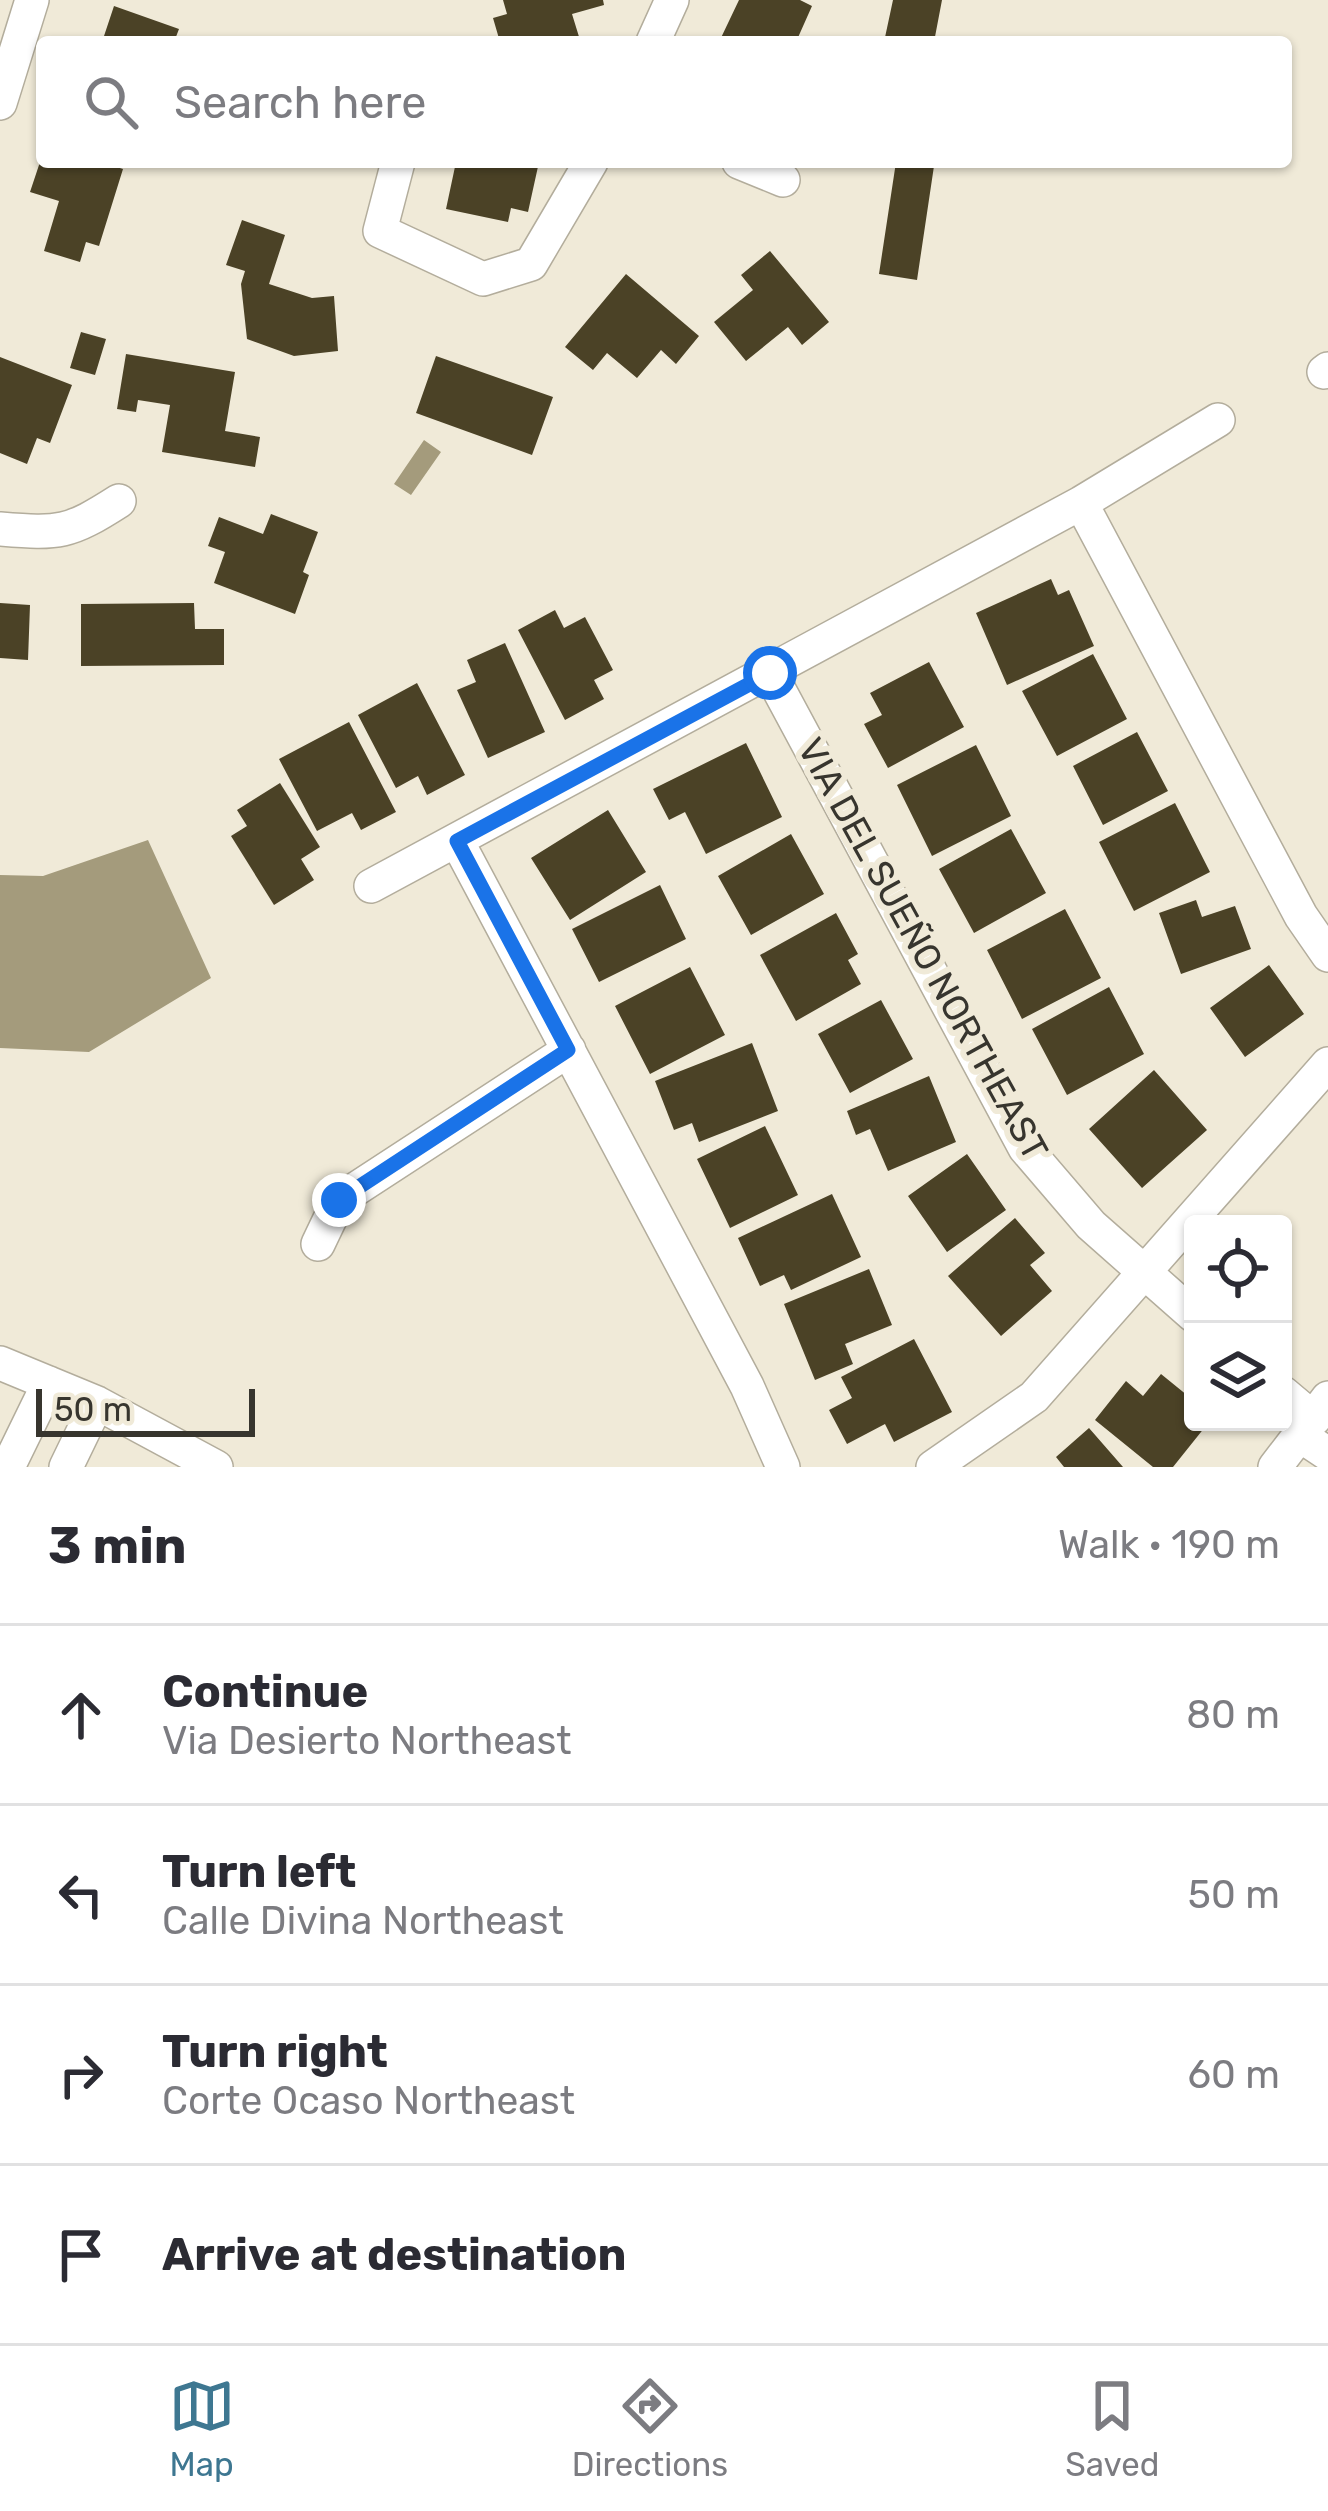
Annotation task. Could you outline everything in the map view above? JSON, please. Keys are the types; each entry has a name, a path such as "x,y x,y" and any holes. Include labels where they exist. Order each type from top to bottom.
{"street":[{"path":"0,103 32,0"},
{"path":"656,36 672,0"},
{"path":"396,168 380,231 483,279 531,264 587,168"},
{"path":"754,168 783,180"},
{"path":"371,886 1081,502 1218,420"},
{"path":"0,529 76,528 119,501"},
{"path":"1081,502 1301,916 1328,955"},
{"name":"VIA DEL SUEÑO NORTHEAST","path":"770,673 1025,1148 1091,1225 1184,1307"},
{"path":"457,841 747,1386 784,1467"},
{"path":"318,1244 339,1200 568,1050"},
{"path":"933,1467 1034,1397 1328,1064"},
{"path":"0,1363 97,1403 216,1467"},
{"path":"8,1467 49,1383"},
{"path":"1275,1467 1321,1417 1292,1399"},
{"path":"66,1467 97,1403"}],"shaded area":[{"path":"424,440 441,452 411,495 394,484"},
{"path":"148,840 211,978 89,1052 0,1048 0,875 43,876"}],"building":[{"path":"503,0 603,0 604,5 572,14 579,36 498,36 493,18 507,14"},
{"path":"739,0 800,0 812,6 799,36 722,36"},
{"path":"893,0 942,0 935,36 885,36"},
{"path":"114,6 179,29 176,36 104,36"},
{"path":"38,168 123,169 99,246 86,242 80,262 44,251 59,201 30,192"},
{"path":"455,168 538,168 528,212 511,208 508,222 446,209"},
{"path":"895,168 934,168 917,280 879,274"},
{"path":"242,220 285,235 269,284 312,298 334,296 338,351 294,356 247,339 241,284 245,271 226,265"},
{"path":"770,251 829,322 802,345 788,327 746,361 714,322 753,290 741,275"},
{"path":"626,274 699,336 676,364 661,350 637,378 607,353 593,370 565,347"},
{"path":"81,332 106,339 95,375 70,368"},
{"path":"126,354 235,372 225,431 260,437 255,467 162,452 170,405 138,400 136,412 117,409"},
{"path":"436,356 553,397 532,455 416,413"},
{"path":"0,357 72,385 50,443 37,438 27,464 0,453"},
{"path":"271,514 318,532 303,572 309,575 295,614 214,583 225,552 208,546 219,517 263,534"},
{"path":"1051,579 1058,595 1069,590 1094,646 1007,685 976,613"},
{"path":"0,603 30,605 28,660 0,658"},
{"path":"194,603 195,629 224,629 224,665 81,666 81,604"},
{"path":"555,610 564,628 585,617 613,670 594,680 604,699 565,720 518,630"},
{"path":"505,643 545,732 488,758 457,690 476,682 467,660"},
{"path":"1093,654 1127,719 1057,756 1022,691"},
{"path":"929,662 964,727 888,768 864,724 882,715 870,693"},
{"path":"417,683 465,775 427,795 418,776 396,788 358,715"},
{"path":"349,722 396,812 361,830 352,813 317,831 279,759"},
{"path":"1137,732 1168,791 1103,825 1073,766"},
{"path":"746,743 782,817 706,854 685,812 669,820 653,789"},
{"path":"976,745 1011,816 932,856 897,785"},
{"path":"280,783 320,847 301,859 314,880 274,905 231,836 247,826 237,810"},
{"path":"1175,803 1210,872 1134,911 1099,842"},
{"path":"608,810 646,872 570,920 531,858"},
{"path":"1011,829 1046,893 974,933 939,869"},
{"path":"791,834 824,894 751,935 718,876"},
{"path":"660,885 686,939 599,982 572,929"},
{"path":"1196,900 1202,917 1235,906 1251,949 1181,974 1159,913"},
{"path":"1065,909 1101,978 1022,1019 987,950"},
{"path":"836,913 858,954 848,960 861,984 796,1021 760,955"},
{"path":"1269,965 1304,1014 1245,1057 1210,1008"},
{"path":"690,967 725,1035 650,1074 615,1006"},
{"path":"1109,987 1144,1054 1067,1095 1032,1029"},
{"path":"881,1000 913,1059 850,1093 818,1034"},
{"path":"752,1043 778,1111 699,1142 692,1123 674,1130 655,1081"},
{"path":"1154,1070 1207,1130 1142,1188 1089,1129"},
{"path":"929,1076 956,1142 888,1171 870,1129 856,1135 847,1111"},
{"path":"765,1126 798,1195 730,1228 697,1159"},
{"path":"967,1154 1006,1210 947,1252 908,1196"},
{"path":"832,1194 861,1257 791,1290 784,1275 760,1286 738,1238"},
{"path":"1015,1218 1045,1253 1030,1265 1052,1291 1001,1336 948,1276"},
{"path":"869,1269 892,1325 845,1344 853,1364 815,1380 784,1304"},
{"path":"914,1339 952,1412 894,1442 885,1424 847,1444 829,1410 852,1398 841,1377"},
{"path":"1161,1374 1184,1393 1184,1431 1202,1431 1173,1467 1153,1467 1095,1420 1126,1381 1143,1396"},
{"path":"1089,1428 1123,1467 1064,1467 1056,1457"}],"route":[{"path":"339,1200 568,1050 457,841 770,673"}]}
